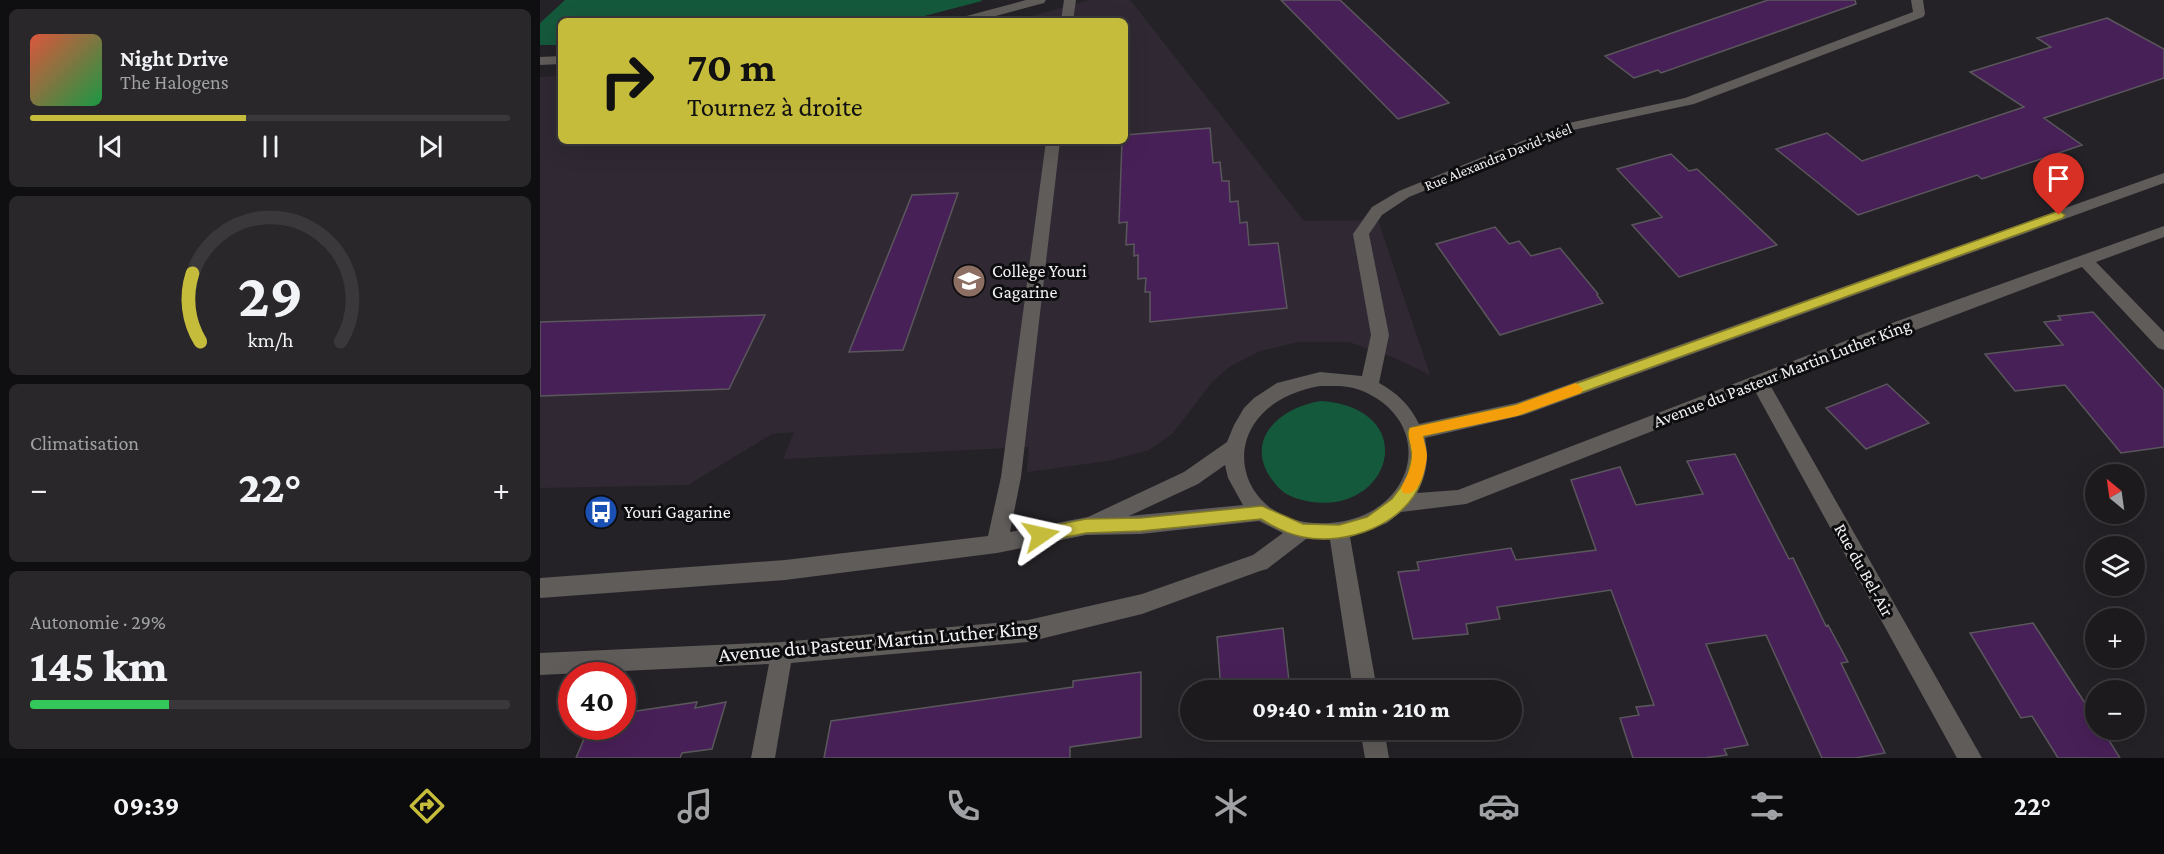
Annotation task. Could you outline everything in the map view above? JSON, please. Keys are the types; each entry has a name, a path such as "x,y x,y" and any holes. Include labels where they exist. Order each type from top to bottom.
{"street":[{"path":"974,18 1040,0"},
{"path":"1068,18 1070,0"},
{"name":"Rue Alexandra David-Néel","path":"1369,386 1380,335 1361,234 1377,211 1404,194 1569,127 1689,101 1919,14 1917,0"},
{"path":"540,61 558,60"},
{"path":"998,544 1011,477 1053,144"},
{"path":"1416,432 1517,410 2164,178"},
{"name":"Avenue du Pasteur Martin Luther King","path":"1398,504 1459,498 1759,381 2164,231"},
{"path":"2085,260 2164,343"},
{"name":"Avenue du Pasteur Martin Luther King","path":"1320,379 1345,380 1369,386 1389,397 1405,413 1416,432 1419,456 1416,473 1398,504 1371,522 1339,532 1303,530 1281,523 1262,512 1244,493 1235,471 1234,448 1241,426 1254,408 1273,393 1295,383 1320,379"},
{"name":"Rue du Bel-Air","path":"1759,381 1970,758"},
{"path":"1086,526 1191,478 1234,448"},
{"path":"540,588 784,570 998,544 1086,526 1141,525 1262,512"},
{"name":"Avenue du Pasteur Martin Luther King","path":"540,664 782,653 1028,631 1142,604 1260,562 1303,530"},
{"path":"1339,532 1363,680"},
{"path":"763,758 782,653"},
{"path":"1374,740 1377,758"}],"shaded area":[{"name":"Collège Youri Gagarine","path":"1090,0 1130,0 1304,221 1378,220 1430,375 1395,358 1349,342 1298,342 1260,351 1229,367 1212,382 1173,433 1149,450 1108,461 1027,472 1029,447 783,459 794,432 772,434 688,485 540,488 540,77 558,76 558,144 1128,144 1128,18 1025,18"}],"green space":[{"path":"565,0 982,1 917,18 558,18 558,45 540,45 540,23"},
{"path":"1321,401 1353,408 1373,421 1383,439 1384,458 1377,477 1362,492 1340,501 1312,502 1286,494 1267,472 1262,458 1263,444 1268,431 1277,421 1304,405"}],"building":[{"path":"1281,0 1340,0 1449,103 1398,119"},
{"path":"1768,0 1855,0 1856,4 1661,73 1658,70 1634,78 1605,56"},
{"path":"2107,18 2164,49 2164,78 2044,118 2082,145 1982,179 1977,175 1858,215 1776,149 1827,133 1862,161 2024,107 1970,72 2051,47 2037,38"},
{"path":"1210,128 1213,163 1220,162 1222,181 1229,181 1230,202 1238,201 1240,223 1247,222 1249,245 1278,243 1287,308 1150,322 1150,292 1145,292 1146,278 1138,279 1138,255 1134,256 1134,244 1126,245 1127,222 1119,223 1122,144 1128,144 1128,135"},
{"path":"1671,154 1689,171 1697,169 1777,245 1679,277 1632,225 1662,217 1617,169"},
{"path":"958,193 903,350 849,352 912,195"},
{"path":"1495,227 1509,244 1519,241 1531,256 1560,248 1603,303 1500,335 1436,244"},
{"path":"2093,312 2164,390 2164,447 2121,453 2065,385 2015,391 1985,354 2063,345 2044,322 2061,320 2058,316"},
{"path":"765,315 729,389 540,396 540,322"},
{"path":"1887,384 1929,423 1866,449 1826,408"},
{"path":"1735,454 1789,559 1793,558 1826,626 1828,625 1848,662 1841,663 1885,753 1855,758 1822,758 1766,635 1706,644 1748,745 1724,749 1727,755 1704,758 1633,758 1620,718 1639,715 1636,707 1654,705 1611,590 1497,607 1500,619 1466,624 1468,634 1413,639 1398,572 1419,570 1417,562 1511,548 1516,560 1596,550 1571,480 1620,467 1636,505 1703,494 1687,461"},
{"path":"2033,623 2085,703 2085,740 2109,740 2120,758 2058,758 2032,716 2021,718 1970,633"},
{"path":"1283,628 1289,680 1220,680 1217,637"},
{"path":"1141,672 1141,737 1070,747 1070,758 824,758 831,721 1073,687 1073,681"},
{"path":"697,702 695,708 726,702 712,749 682,753 680,758 576,758 584,740 636,740 636,711"}],"slow traffic":[{"path":"1409,488 1419,456 1416,432 1517,410 1576,389"}],"place":[{"name":"Collège Youri Gagarine","path":"969,281"},
{"name":"Youri Gagarine","path":"601,512"}],"route":[{"path":"1041,535 1086,526 1141,525 1262,512 1281,523 1303,530 1321,532 1339,532 1371,522 1398,504 1413,481 1419,456 1416,432 1517,410 2059,215"}]}
